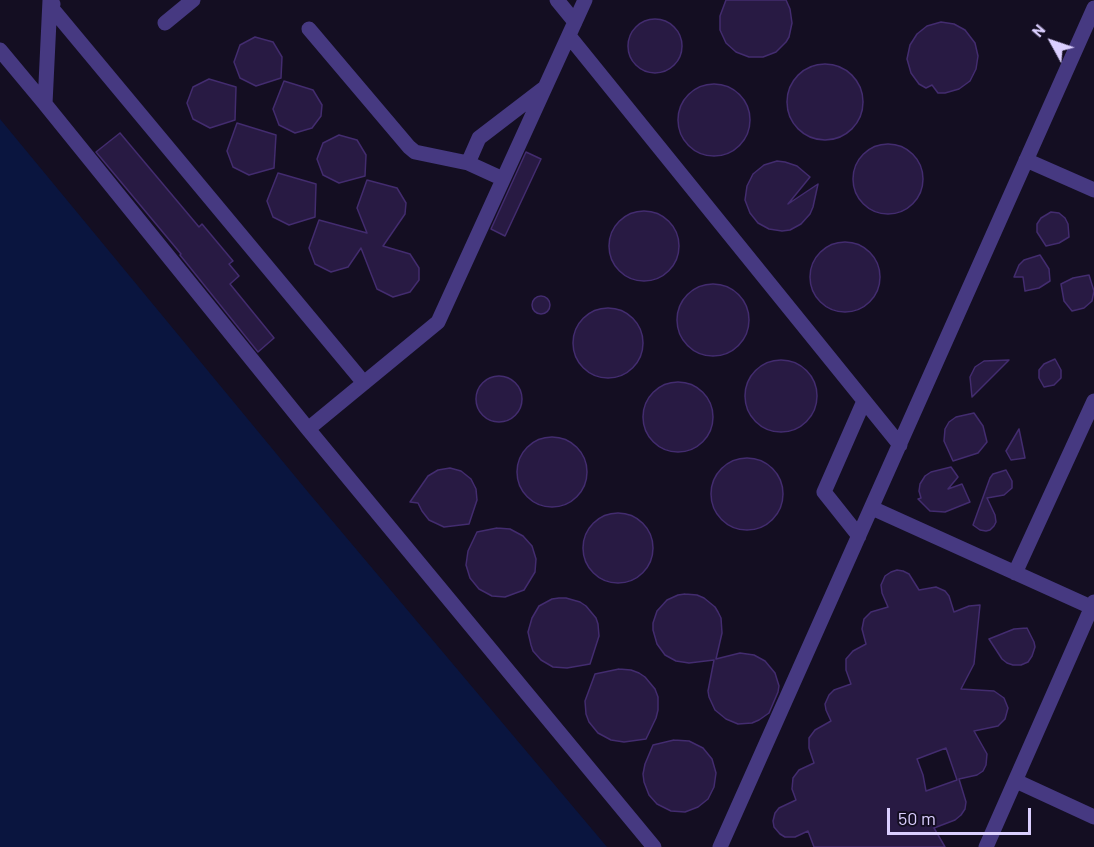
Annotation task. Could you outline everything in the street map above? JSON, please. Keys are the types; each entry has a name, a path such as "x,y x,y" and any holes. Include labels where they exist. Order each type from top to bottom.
{"lane":[{"path":"165,23 193,0"},
{"path":"557,0 575,22"},
{"path":"308,429 438,322 585,0"},
{"path":"45,105 53,2"},
{"path":"53,2 364,383"},
{"path":"720,847 1094,8"},
{"path":"309,28 415,152 468,163 503,179"},
{"path":"568,36 900,444"},
{"path":"0,50 308,429 654,847"},
{"path":"468,163 478,138 546,86"},
{"path":"1026,160 1094,190"},
{"path":"859,536 824,492 864,401"},
{"path":"1015,573 1094,401"},
{"path":"872,508 1015,573 1093,604 986,847"},
{"path":"1016,782 1094,817"}],"water":[{"path":"0,119 308,492 607,847 0,847"}],"building":[{"path":"726,0 786,0 792,23 786,42 776,52 763,57 749,57 736,52 726,43 720,30 720,16"},
{"path":"655,19 665,21 674,27 680,36 682,46 680,56 674,65 665,71 655,73 645,71 636,65 630,56 628,46 630,36 636,27 645,21"},
{"path":"941,22 954,24 965,30 975,43 978,56 976,69 970,81 959,89 945,93 938,93 932,85 926,88 919,84 911,73 907,59 910,45 917,34 927,26"},
{"path":"255,37 273,42 282,57 281,78 256,86 240,78 234,62 240,45"},
{"path":"825,64 839,67 852,75 860,88 863,102 860,116 852,129 839,137 825,140 811,137 798,129 790,116 787,102 790,88 798,75 811,67"},
{"path":"209,79 236,87 235,120 210,128 193,119 187,103 193,87"},
{"path":"284,81 313,90 322,105 321,116 312,128 295,133 279,125 273,109"},
{"path":"714,84 728,87 740,94 747,106 750,120 747,134 740,146 728,153 714,156 700,153 688,146 681,134 678,120 681,106 688,94 700,87"},
{"path":"237,123 276,135 274,168 249,175 233,167 227,151"},
{"path":"120,133 199,227 202,224 233,261 229,264 239,276 230,284 274,338 258,352 181,254 96,152"},
{"path":"339,135 357,140 366,155 365,176 339,183 323,175 317,159 323,143"},
{"path":"888,144 901,147 913,154 920,166 923,179 920,192 913,204 901,211 888,214 875,211 863,204 856,192 853,179 856,166 863,154 875,147"},
{"path":"526,152 541,159 505,236 491,229"},
{"path":"777,161 797,166 810,177 788,204 818,184 810,214 801,224 790,230 769,229 758,223 750,213 745,200 747,186 753,174 764,165"},
{"path":"278,173 316,184 315,217 289,225 273,217 267,201"},
{"path":"367,180 397,188 406,203 405,214 383,246 410,254 419,268 419,280 410,292 393,297 377,289 361,248 348,267 331,272 315,264 309,248 319,220 367,233 357,208"},
{"path":"644,211 657,214 669,221 676,233 679,246 676,259 669,271 657,278 644,281 631,278 619,271 612,259 609,246 612,233 619,221 631,214"},
{"path":"1051,212 1059,213 1065,218 1069,237 1059,243 1046,246 1037,232 1037,224 1041,218"},
{"path":"845,242 858,245 870,252 877,264 880,277 877,290 870,302 858,309 845,312 832,309 820,302 813,290 810,277 813,264 820,252 832,245"},
{"path":"1040,255 1049,269 1050,281 1039,288 1025,291 1023,277 1014,277 1019,265 1024,260"},
{"path":"1089,275 1094,291 1092,301 1084,308 1072,311 1064,301 1061,284 1073,278"},
{"path":"720,284 739,294 747,306 749,320 747,334 739,346 727,354 706,356 687,346 679,334 677,313 687,294 699,286"},
{"path":"541,296 547,299 550,305 547,311 541,314 535,311 532,305 535,299"},
{"path":"608,308 621,311 633,318 640,330 643,343 640,356 633,368 621,375 608,378 595,375 583,368 576,356 573,343 576,330 583,318 595,311"},
{"path":"1055,359 1061,370 1061,378 1054,385 1044,387 1039,378 1039,370 1044,364"},
{"path":"781,360 801,366 811,376 817,396 811,416 801,426 781,432 761,426 751,416 745,396 751,376 761,366"},
{"path":"1009,360 972,397 970,377 975,367 984,361"},
{"path":"499,376 515,383 522,399 515,415 499,422 483,415 476,399 483,383"},
{"path":"678,382 691,385 703,392 710,404 713,417 710,430 703,442 691,449 678,452 665,449 653,442 646,430 643,417 646,404 653,392 665,385"},
{"path":"974,413 983,426 987,442 978,453 953,461 944,441 945,429 956,417"},
{"path":"1019,429 1025,458 1011,460 1006,451"},
{"path":"545,437 559,437 572,443 581,452 587,465 585,485 577,497 559,507 545,507 532,501 523,492 517,479 517,465 523,452 532,443"},
{"path":"747,458 767,464 777,474 783,494 777,514 767,524 747,530 727,524 717,514 711,494 717,474 727,464"},
{"path":"951,467 958,477 948,489 962,484 970,502 945,512 930,511 918,499 921,498 920,484 931,472"},
{"path":"450,468 461,471 471,479 476,489 477,500 469,524 444,527 429,520 418,503 410,502 428,476 438,470"},
{"path":"1006,470 1012,481 1012,488 1004,495 987,498 996,522 990,530 980,530 973,525 990,478 993,474"},
{"path":"618,513 631,516 643,523 650,535 653,548 650,561 643,573 631,580 618,583 605,580 593,573 586,561 583,548 586,535 593,523 605,516"},
{"path":"497,528 510,529 523,536 532,546 536,559 535,572 524,590 505,597 492,596 479,589 470,578 466,565 468,551 477,532"},
{"path":"897,570 909,574 919,590 936,587 945,591 954,612 969,606 980,605 974,664 961,689 994,691 1004,698 1008,708 1005,719 998,726 974,731 987,754 986,765 977,775 959,779 966,802 961,815 955,820 934,828 945,847 814,847 808,831 795,837 785,837 780,834 774,827 775,813 779,808 796,800 792,789 793,778 799,770 814,763 809,748 809,738 815,730 831,721 825,704 829,695 834,690 851,684 846,670 846,659 853,651 866,644 862,629 864,619 871,612 888,607 881,585 885,576","holes":["946,748 957,780 926,791 917,759"]},
{"path":"685,594 704,598 715,607 721,618 722,633 716,659 740,653 754,655 765,661 775,673 779,686 778,692 769,713 759,720 738,724 726,719 715,710 708,691 714,660 689,663 676,661 665,655 657,644 653,623 657,611 667,600"},
{"path":"559,598 580,602 596,618 599,636 590,664 567,668 553,667 541,660 533,651 528,632 532,618 539,606"},
{"path":"1027,628 1035,647 1032,656 1028,662 1021,665 1007,663 989,639 1014,629"},
{"path":"619,669 639,673 655,689 658,697 658,710 646,739 624,742 611,740 598,733 589,722 585,701 595,674"},
{"path":"674,740 689,741 703,748 712,759 716,773 714,787 708,799 698,807 685,812 671,811 657,804 649,795 644,782 645,764 653,745"}]}
